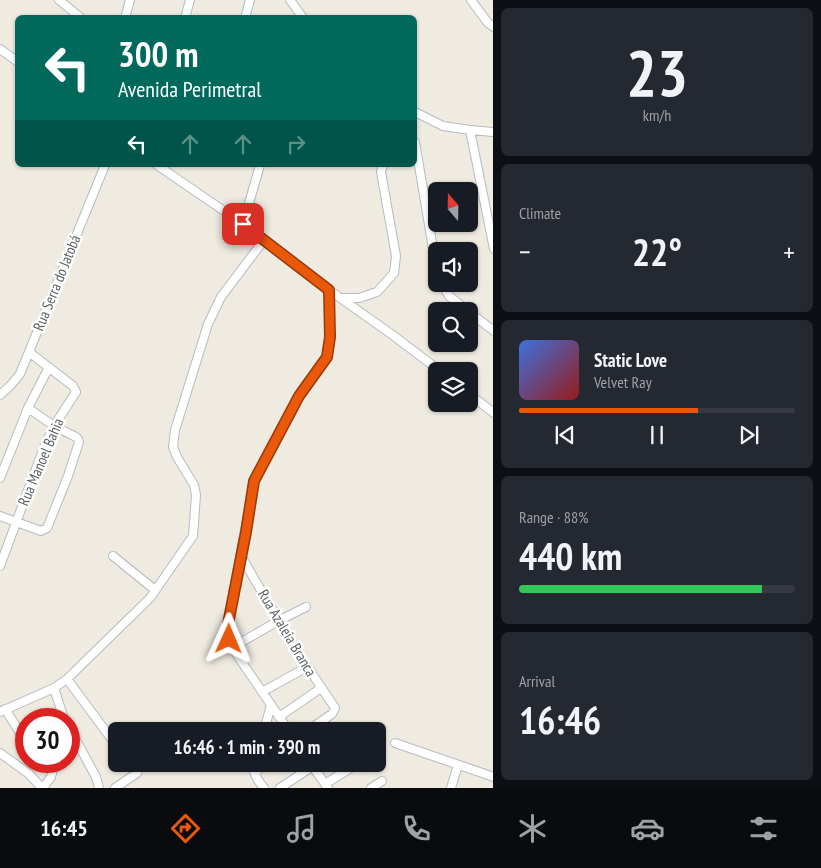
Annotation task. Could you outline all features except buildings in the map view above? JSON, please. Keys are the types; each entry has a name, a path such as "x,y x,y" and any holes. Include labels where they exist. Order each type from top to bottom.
{"street":[{"path":"58,0 74,14"},
{"path":"72,0 74,14"},
{"path":"126,15 130,0"},
{"path":"186,15 190,0"},
{"path":"246,15 250,0"},
{"path":"290,0 301,15"},
{"path":"471,0 493,26"},
{"path":"0,49 15,60"},
{"path":"417,113 443,126 493,132"},
{"path":"470,130 493,244"},
{"path":"417,154 432,242"},
{"name":"Rua Serra do Jatobá","path":"0,395 20,374 104,167"},
{"path":"160,167 243,224 329,290 428,362"},
{"path":"243,224 259,167"},
{"path":"341,298 359,298 377,292 394,273 396,256 381,172 383,167"},
{"path":"15,727 3,710 54,688 67,678 150,598 193,536 196,496 194,485 173,447 175,430 208,324 221,297 264,240"},
{"path":"283,722 237,655 229,639 228,624 254,481 299,396 327,357 330,337 329,290"},
{"path":"447,292 457,302"},
{"path":"478,318 493,330"},
{"name":"Rua Manoel Bahia","path":"0,566 43,450 54,426 76,392 73,386 29,352"},
{"path":"0,478 28,408 49,367"},
{"path":"478,401 493,412"},
{"path":"0,516 41,530 47,528 68,476 79,442 76,437 54,426 28,408"},
{"path":"113,556 155,590"},
{"name":"Rua Azaleia Branca","path":"241,556 278,621 334,708 332,714 320,722"},
{"path":"233,647 306,607"},
{"path":"262,692 307,667"},
{"path":"67,678 108,734"},
{"path":"54,688 60,708"},
{"path":"279,717 321,688"},
{"path":"266,722 271,705"},
{"path":"395,743 493,777"},
{"path":"80,747 96,777 99,788"},
{"path":"0,753 29,774 43,788 52,773"},
{"path":"451,788 458,765"},
{"path":"115,788 136,772"},
{"path":"255,772 264,788"},
{"path":"280,788 302,772"},
{"path":"317,772 326,786 346,772"},
{"path":"371,788 382,781"}],"route":[{"path":"229,639 228,624 254,481 299,396 327,357 330,337 329,290 243,224"}]}
